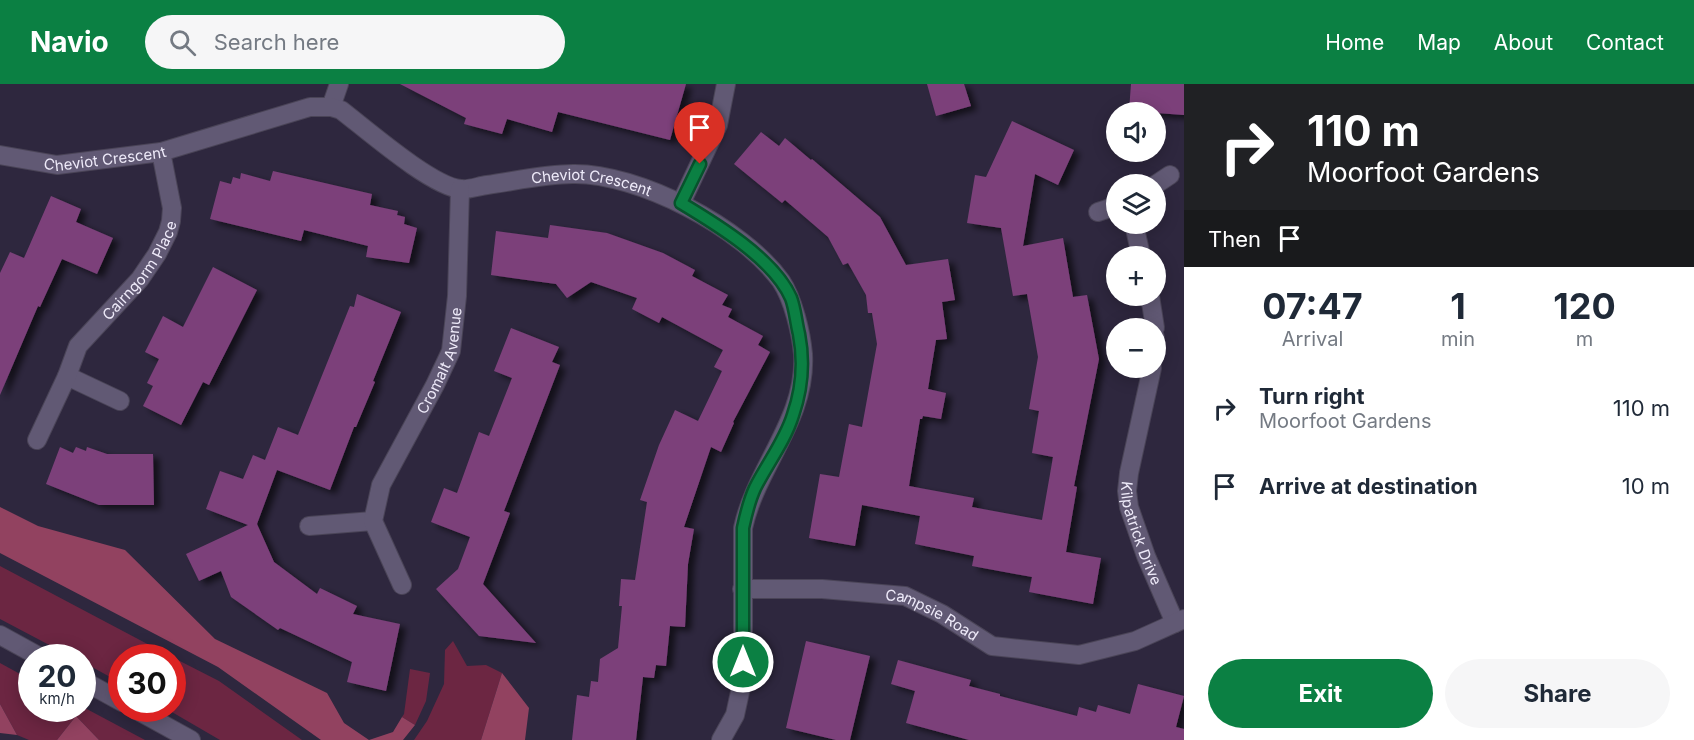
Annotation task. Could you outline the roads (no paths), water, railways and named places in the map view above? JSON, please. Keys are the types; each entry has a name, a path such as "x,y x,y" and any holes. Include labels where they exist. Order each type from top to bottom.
{"street":[{"path":"331,107 339,84"},
{"path":"681,203 718,125 726,84"},
{"name":"Cheviot Crescent","path":"0,155 57,165 161,152 310,107 331,107 341,110 433,180 460,189 572,174 596,175 643,188 681,203 751,250 780,280 791,298 803,354 793,416 748,507 743,528 743,678 735,715 721,740"},
{"name":"Cairngorm Place","path":"37,440 67,376 78,346 140,279 158,254 168,232 172,208 161,152"},
{"name":"Cromalt Avenue","path":"373,521 381,485 451,351 457,296 460,189"},
{"path":"1098,212 1106,209"},
{"path":"67,376 120,401"},
{"name":"Kilpatrick Drive","path":"1150,378 1127,491 1146,556 1179,621"},
{"path":"309,526 373,521 402,585"},
{"name":"Campsie Road","path":"742,589 822,589 905,596 942,614 992,646 1078,655 1135,641 1179,621"},
{"path":"0,635 18,645"},
{"path":"158,722 191,740"}]}
